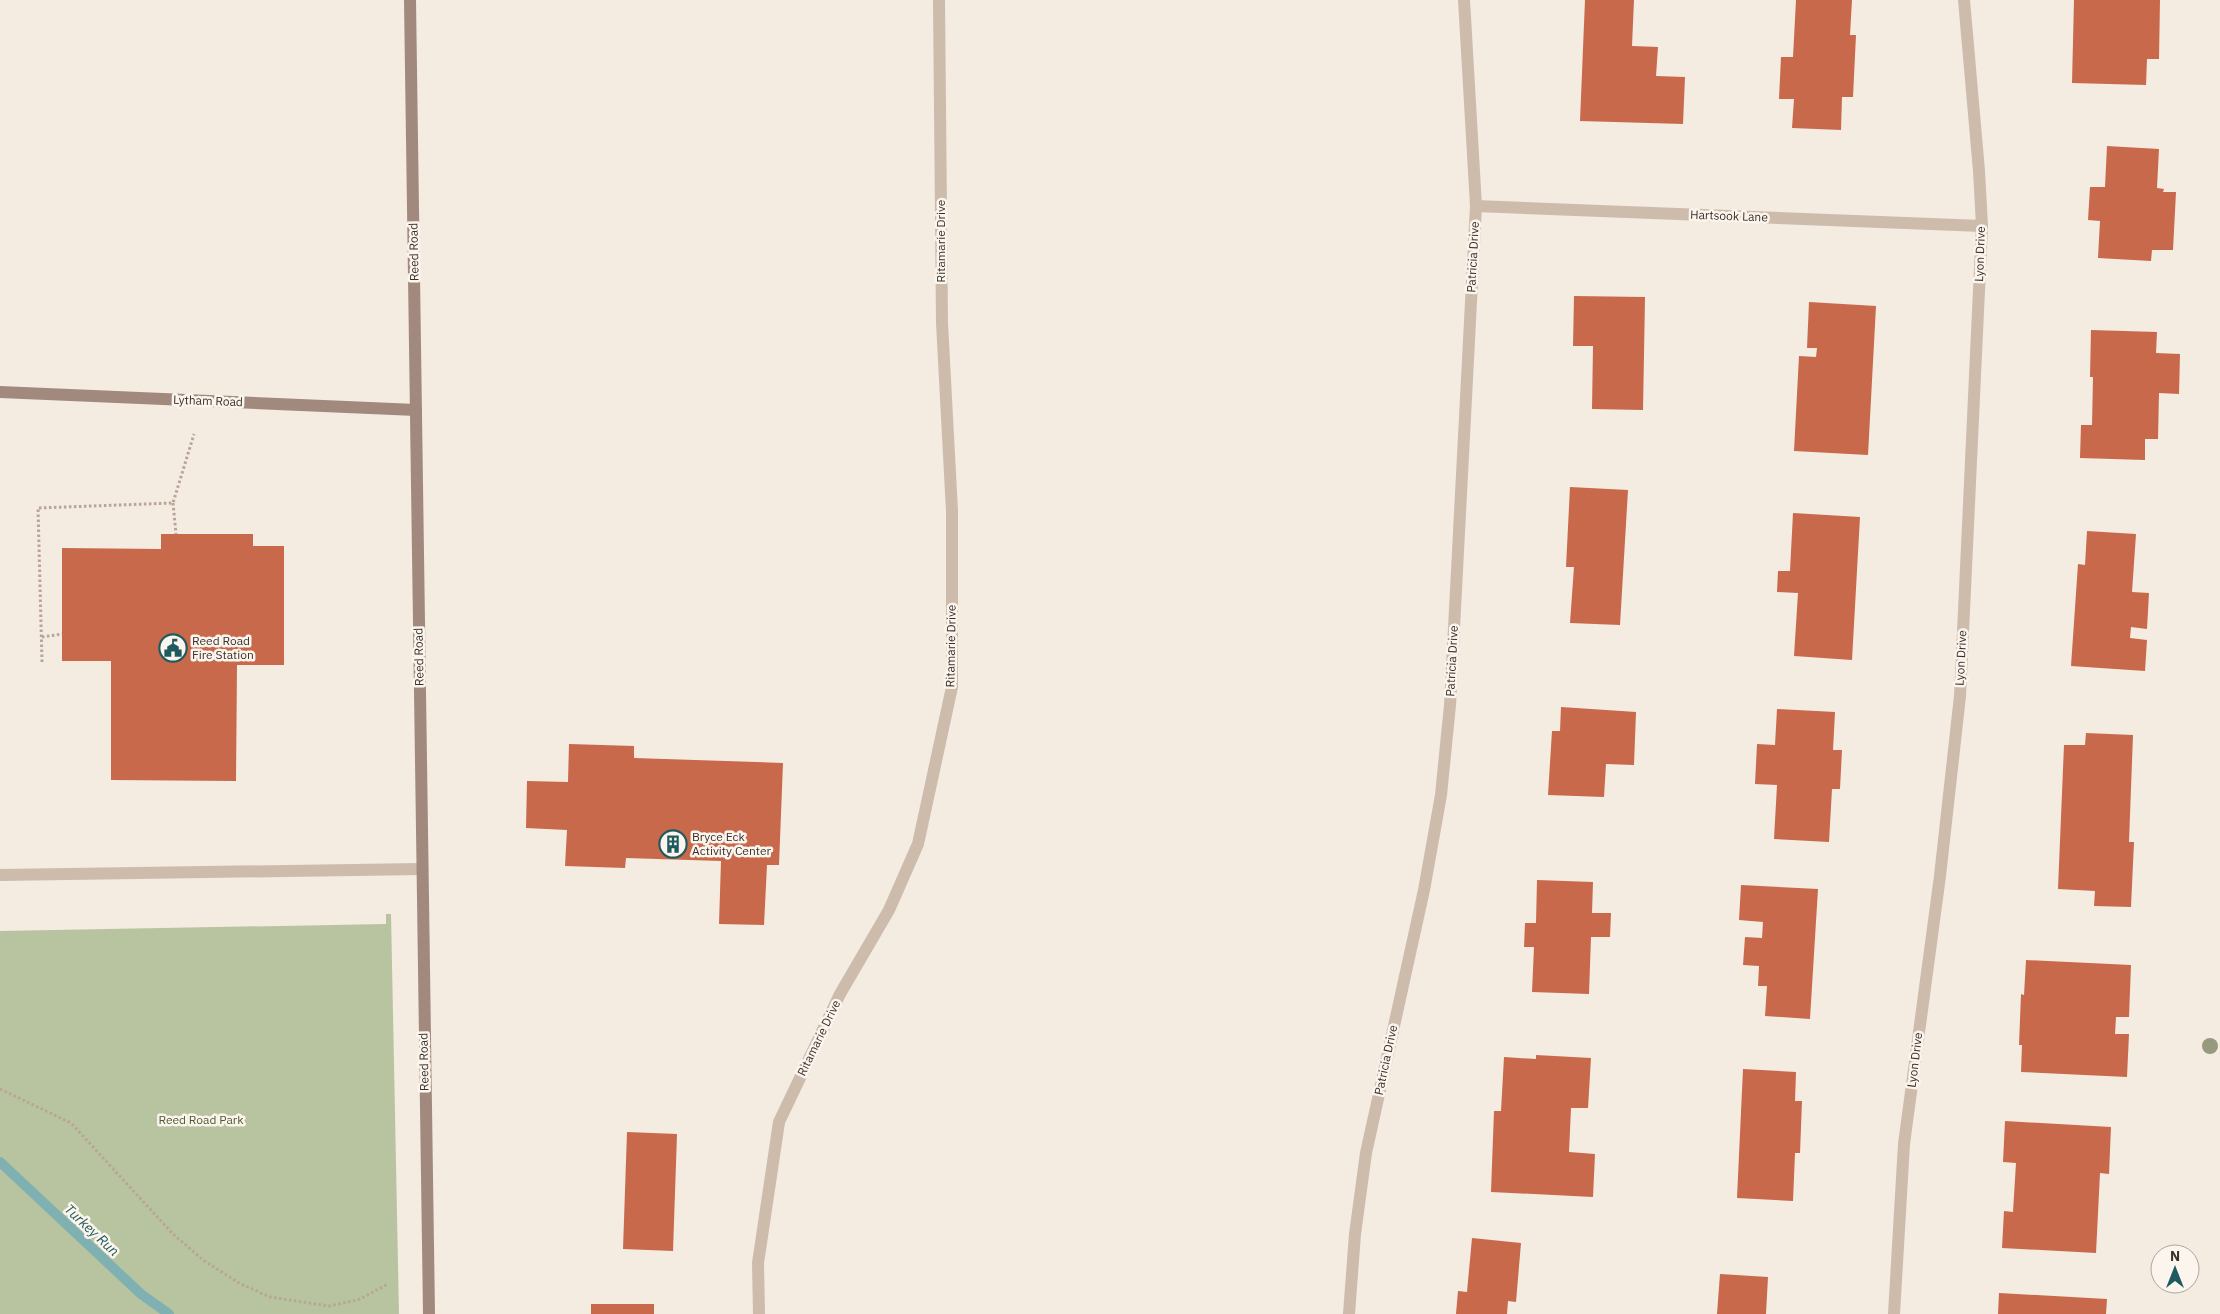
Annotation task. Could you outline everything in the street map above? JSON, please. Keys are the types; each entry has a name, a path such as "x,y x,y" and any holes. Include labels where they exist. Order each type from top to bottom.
{"main road":[{"name":"Reed Road","path":"410,0 429,1314"},
{"name":"Lytham Road","path":"0,392 416,410"}],"street":[{"name":"Ritamarie Drive","path":"759,1314 758,1263 779,1122 840,994 889,910 918,844 952,687 952,511 942,323 939,0"},
{"name":"Patricia Drive","path":"1349,1314 1355,1234 1366,1153 1424,890 1441,794 1450,704 1476,206 1464,0"},
{"name":"Lyon Drive","path":"1894,1314 1904,1144 1940,876 1960,696 1982,226 1964,0"},
{"name":"Hartsook Lane","path":"1476,206 1982,226"},
{"path":"0,875 422,869"}],"path":[{"path":"176,534 173,503 194,434"},
{"path":"42,662 38,508 173,503"},
{"path":"42,637 62,634"},
{"path":"0,1089 71,1123 172,1234 203,1260 239,1283 270,1297 329,1306 358,1300 388,1284"}],"green space":[{"name":"Reed Road Park","path":"386,914 391,914 399,1314 0,1314 0,931 386,924"}],"building":[{"path":"1585,0 1634,0 1632,46 1658,47 1656,76 1685,77 1683,124 1580,121"},
{"path":"1796,0 1852,0 1850,35 1856,35 1853,97 1842,97 1841,130 1792,128 1794,99 1779,99 1781,57 1793,57"},
{"path":"2074,0 2160,0 2159,59 2147,59 2146,85 2072,83"},
{"path":"2107,146 2159,149 2157,188 2164,189 2163,192 2176,192 2173,250 2152,250 2151,261 2098,258 2100,221 2088,220 2090,187 2105,187"},
{"path":"1574,296 1645,297 1643,410 1592,409 1593,346 1573,346"},
{"path":"1809,302 1876,306 1868,455 1794,451 1799,356 1816,357 1817,348 1807,348"},
{"path":"2091,330 2157,332 2156,353 2180,354 2179,394 2159,393 2158,439 2145,439 2145,460 2080,458 2081,425 2092,425 2093,377 2090,377"},
{"path":"1570,487 1628,490 1620,625 1570,623 1574,567 1566,567"},
{"path":"1793,513 1860,517 1852,660 1794,656 1798,593 1777,592 1778,571 1790,571"},
{"path":"2087,531 2136,534 2132,592 2149,593 2147,629 2131,627 2130,638 2147,640 2145,671 2071,666 2078,564 2085,565"},
{"name":"Reed Road Fire Station","path":"161,534 253,534 253,546 284,546 284,665 237,665 236,781 111,780 111,661 62,661 62,548 161,549"},
{"path":"1561,707 1636,712 1634,765 1606,764 1604,797 1548,795 1552,731 1560,731"},
{"path":"1777,709 1835,712 1833,750 1842,750 1840,789 1832,789 1829,842 1774,839 1777,785 1755,784 1757,744 1775,745"},
{"path":"2086,733 2133,735 2129,842 2134,842 2131,907 2094,906 2095,891 2058,889 2064,745 2085,745"},
{"name":"Bryce Eck Activity Center","path":"569,744 634,746 634,758 783,763 779,865 767,865 764,925 719,924 721,861 626,858 625,868 565,866 567,830 526,828 527,781 568,782"},
{"path":"1537,880 1593,882 1592,913 1611,913 1610,937 1591,937 1589,994 1532,992 1534,947 1524,947 1525,923 1536,923"},
{"path":"1741,885 1818,889 1810,1019 1765,1016 1767,986 1758,986 1759,966 1743,965 1745,937 1762,938 1763,922 1739,920"},
{"path":"2026,960 2131,965 2129,1017 2116,1017 2115,1034 2129,1034 2127,1077 2021,1072 2022,1045 2019,1045 2021,994 2024,995"},
{"path":"1536,1055 1591,1058 1588,1108 1571,1108 1569,1152 1595,1154 1593,1197 1491,1192 1494,1111 1501,1111 1504,1057 1536,1059"},
{"path":"1743,1069 1796,1072 1795,1101 1802,1101 1800,1153 1795,1153 1793,1201 1737,1198"},
{"path":"2005,1121 2111,1127 2109,1174 2100,1173 2096,1253 2002,1248 2004,1211 2013,1212 2016,1163 2003,1162"},
{"path":"627,1132 677,1134 673,1251 623,1249"},
{"path":"1472,1238 1521,1243 1516,1302 1508,1301 1507,1314 1456,1314 1458,1291 1467,1292"},
{"path":"1720,1274 1768,1277 1766,1314 1717,1314"},
{"path":"1999,1293 2107,1299 2106,1314 1998,1314"},
{"path":"591,1304 654,1304 654,1314 591,1314"}],"waterway":[{"name":"Turkey Run","path":"0,1162 141,1294 169,1314"}],"place":[{"name":"Reed Road Fire Station","path":"173,648"},
{"name":"Bryce Eck Activity Center","path":"673,844"}]}
